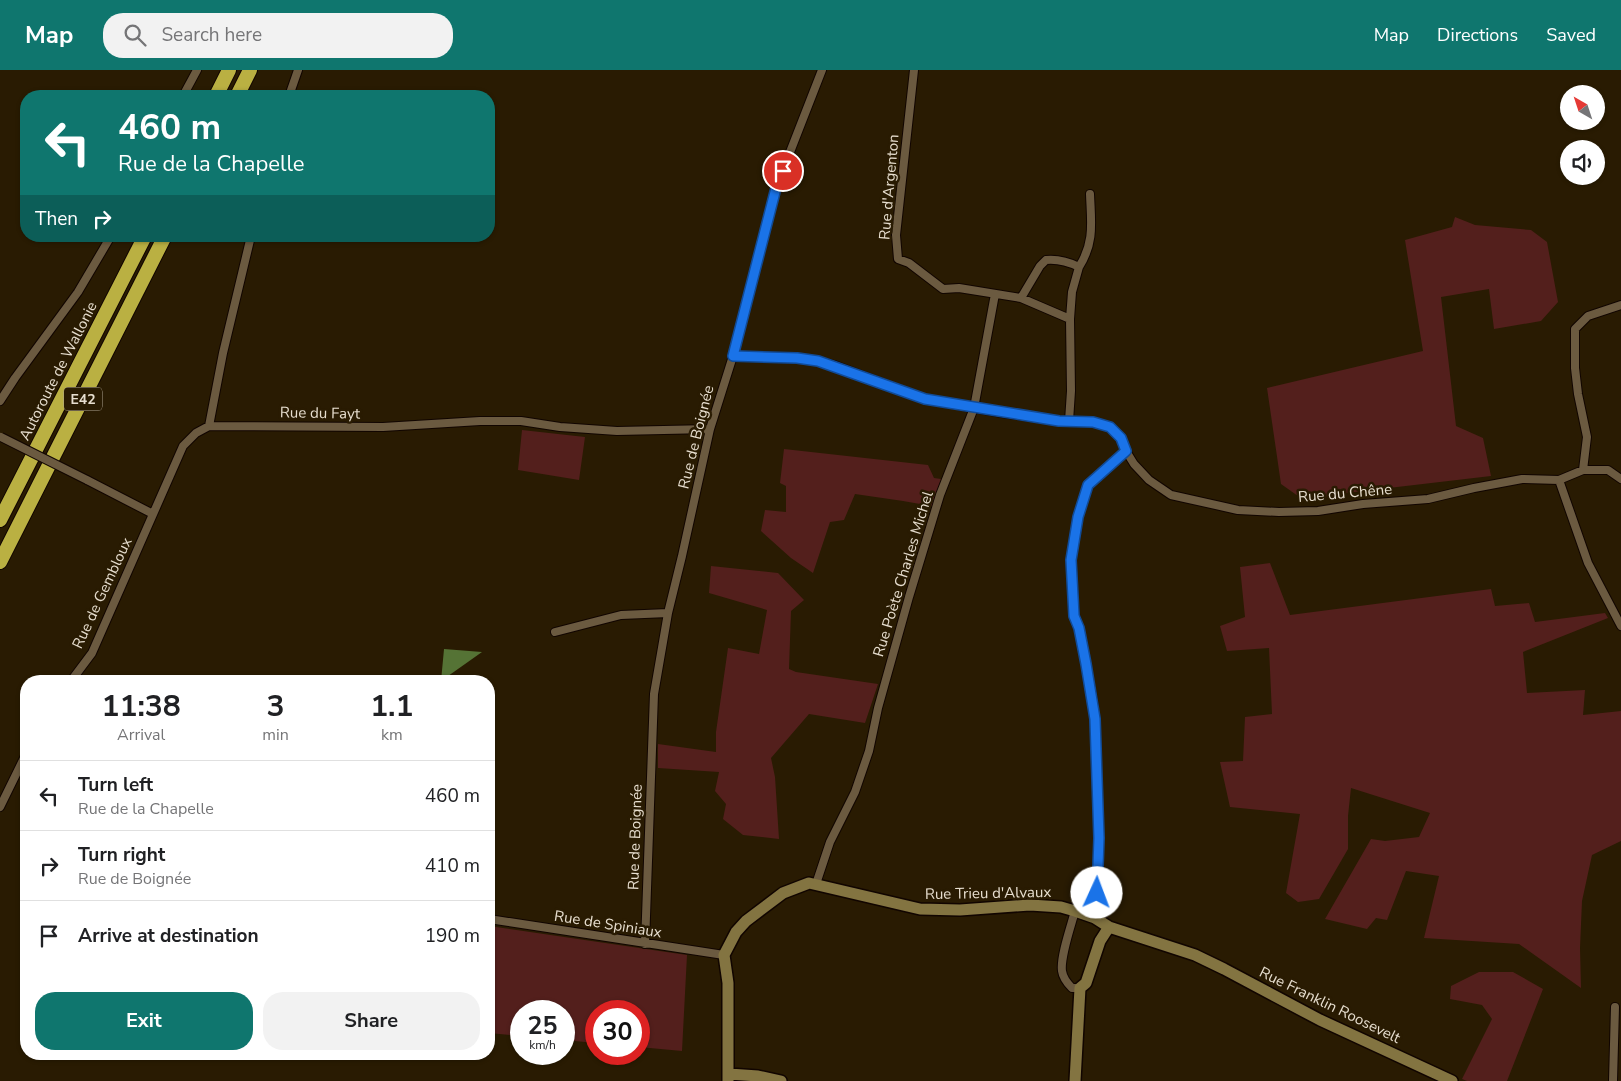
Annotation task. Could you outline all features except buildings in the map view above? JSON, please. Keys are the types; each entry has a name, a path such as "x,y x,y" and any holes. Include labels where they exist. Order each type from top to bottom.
{"highway":[{"path":"219,90 229,70"},
{"path":"239,90 250,70"},
{"name":"Autoroute de Wallonie","path":"0,520 142,242"},
{"name":"E42","path":"0,562 162,242"}],"main road":[{"name":"Rue Trieu d'Alvaux","path":"724,955 736,932 760,910 783,893 809,882 920,909 960,910 1030,905 1061,907 1095,918 1109,927"},
{"path":"1075,1081 1080,988 1086,983 1100,941 1109,927"},
{"name":"Rue Franklin Roosevelt","path":"1109,927 1195,955 1320,1020 1452,1081"},
{"path":"724,955 728,983 728,1077 758,1076 781,1081"}],"street":[{"path":"186,90 196,70"},
{"path":"291,90 298,70"},
{"name":"Rue de Boignée","path":"645,944 654,694 668,613 710,429 733,356 776,188 822,70"},
{"name":"Rue d'Argenton","path":"914,70 896,235 898,259 909,262 943,288 959,288 995,294"},
{"path":"1069,421 1072,292 1079,267 1087,255 1092,236 1090,194"},
{"path":"0,401 78,292 107,242"},
{"path":"1,436 153,514 183,446 196,433 209,426 249,242"},
{"path":"1021,298 1040,266 1046,260 1052,259 1079,267"},
{"path":"995,294 1021,298 1070,319"},
{"name":"Rue Poète Charles Michel","path":"816,884 830,842 855,792 869,752 878,708 908,597 940,495 974,408 995,294"},
{"path":"1621,305 1588,316 1575,329 1575,368 1587,437 1583,470 1608,470 1621,479"},
{"name":"Rue du Chêne","path":"733,356 797,358 818,361 925,399 1059,421 1093,422 1110,427 1121,438 1134,464 1149,480 1171,495 1238,510 1318,511 1363,504 1428,500 1474,488 1522,479 1559,480 1583,470"},
{"name":"Rue du Fayt","path":"209,426 383,427 480,421 521,421 560,427 617,431 710,429"},
{"path":"1095,918 1099,838 1095,719 1079,628 1074,616 1071,560 1078,517 1088,485 1126,451"},
{"path":"1559,480 1588,563 1621,626"},
{"name":"Rue de Gembloux","path":"76,675 92,653 153,514"},
{"path":"554,632 621,615 668,613"},
{"path":"0,807 20,766"},
{"path":"1075,911 1063,956 1062,970 1065,981 1072,988 1080,988"},
{"name":"Rue de Spiniaux","path":"495,920 724,955"},
{"path":"1613,1081 1615,1008"}],"shaded area":[{"path":"1455,217 1475,225 1531,230 1547,242 1558,302 1541,321 1494,329 1489,289 1441,297 1456,426 1483,438 1491,476 1346,493 1305,501 1281,484 1267,388 1423,351 1405,240 1452,227"},
{"path":"522,430 585,437 579,480 518,470"},
{"path":"784,449 928,465 934,478 941,479 937,507 855,494 844,520 830,522 813,573 791,558 761,531 765,510 786,512 786,486 780,483"},
{"path":"1270,563 1290,615 1491,589 1495,606 1529,603 1535,622 1605,613 1608,618 1523,652 1527,693 1585,690 1583,715 1621,711 1621,841 1592,855 1582,901 1581,988 1519,944 1424,938 1439,876 1406,871 1387,920 1376,918 1367,929 1325,919 1371,839 1385,841 1419,837 1430,813 1351,788 1348,816 1348,849 1319,899 1298,902 1286,893 1300,814 1230,807 1220,762 1243,761 1245,717 1272,714 1269,648 1227,651 1220,626 1245,617 1240,567"},
{"path":"711,566 778,573 804,600 791,611 789,669 796,672 878,684 865,723 809,714 771,758 775,777 779,839 743,835 723,819 726,804 715,791 719,772 658,768 658,744 716,752 716,732 728,648 759,654 767,610 709,593"},
{"path":"444,649 482,652 449,675 442,675"},
{"path":"495,927 687,955 682,1051 650,1048 650,1000 585,1000 585,1042 575,1041 575,1000 510,1000 510,1035 495,1034"},
{"path":"1479,972 1513,972 1543,989 1507,1081 1467,1081 1462,1079 1492,1019 1482,1005 1450,999 1451,986"}],"route":[{"path":"783,171 776,188 733,356 797,358 818,361 834,365 925,399 1059,421 1093,422 1110,427 1121,438 1126,451 1088,485 1078,517 1071,560 1074,616 1079,628 1095,719 1099,838 1097,893"}]}
